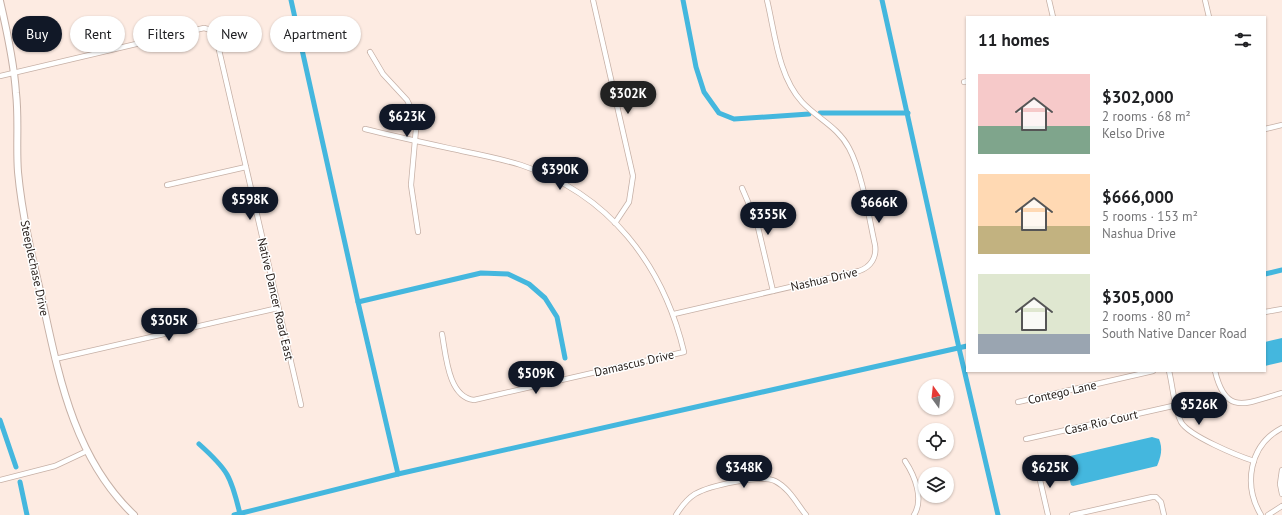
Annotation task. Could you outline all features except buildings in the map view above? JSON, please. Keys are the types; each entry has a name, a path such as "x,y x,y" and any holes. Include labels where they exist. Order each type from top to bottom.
{"street":[{"path":"593,0 633,176 629,202 615,223"},
{"name":"Nashua Drive","path":"674,314 862,270 871,263 875,249 853,156 841,135 806,105 790,85 783,68 767,0"},
{"path":"1049,0 1053,16"},
{"path":"1205,0 1209,16"},
{"name":"Steeplechase Drive","path":"0,1 13,72 18,114 18,172 24,219 55,359 72,420 87,451 105,482 134,515"},
{"name":"Native Dancer Road East","path":"13,72 204,28 211,30 216,38 301,405"},
{"path":"370,52 383,74 402,94 411,107 415,121 412,185 418,232"},
{"path":"0,76 13,72"},
{"path":"1266,129 1282,124"},
{"path":"365,129 505,160 537,171 580,194 615,223 646,259 674,314"},
{"path":"167,185 246,167"},
{"path":"742,188 757,223 773,291"},
{"path":"55,359 278,308"},
{"path":"1266,312 1282,309"},
{"name":"Damascus Drive","path":"442,334 456,390 466,399 474,400 684,352 674,314"},
{"name":"Contego Lane","path":"1018,402 1149,372"},
{"path":"1169,372 1180,420 1187,429 1229,452 1254,461"},
{"path":"1215,372 1220,390 1225,397 1235,403 1246,403 1282,393"},
{"name":"Casa Rio Court","path":"1026,439 1177,405"},
{"path":"1261,515 1254,502 1251,490 1251,473 1254,461 1267,440 1282,428"},
{"path":"0,480 55,466 87,451"},
{"path":"905,461 910,469 919,496 918,506 914,515"},
{"path":"1037,467 1048,515"},
{"path":"1282,470 1280,484 1282,494"},
{"path":"676,515 687,500 698,492 760,478 772,480 782,485 806,515"},
{"path":"1072,515 1152,497 1156,497 1161,502 1164,515"},
{"path":"1268,515 1282,506"}],"water":[{"path":"1282,338 1282,362 1266,366 1266,342"},
{"path":"1152,437 1159,439 1161,446 1157,466 1073,486 1071,485 1065,461 1066,457"}],"waterway":[{"path":"291,0 398,474"},
{"path":"683,0 696,67 704,92 719,113 734,119 809,114"},
{"path":"882,0 959,348 998,515"},
{"path":"820,113 908,113"},
{"path":"1266,274 1282,270"},
{"path":"358,302 481,273 508,274 529,284 545,298 557,317 565,358"},
{"path":"234,515 398,474 966,346"},
{"path":"0,420 16,467"},
{"path":"199,444 227,474 234,491 240,514"},
{"path":"20,482 27,515"}]}
